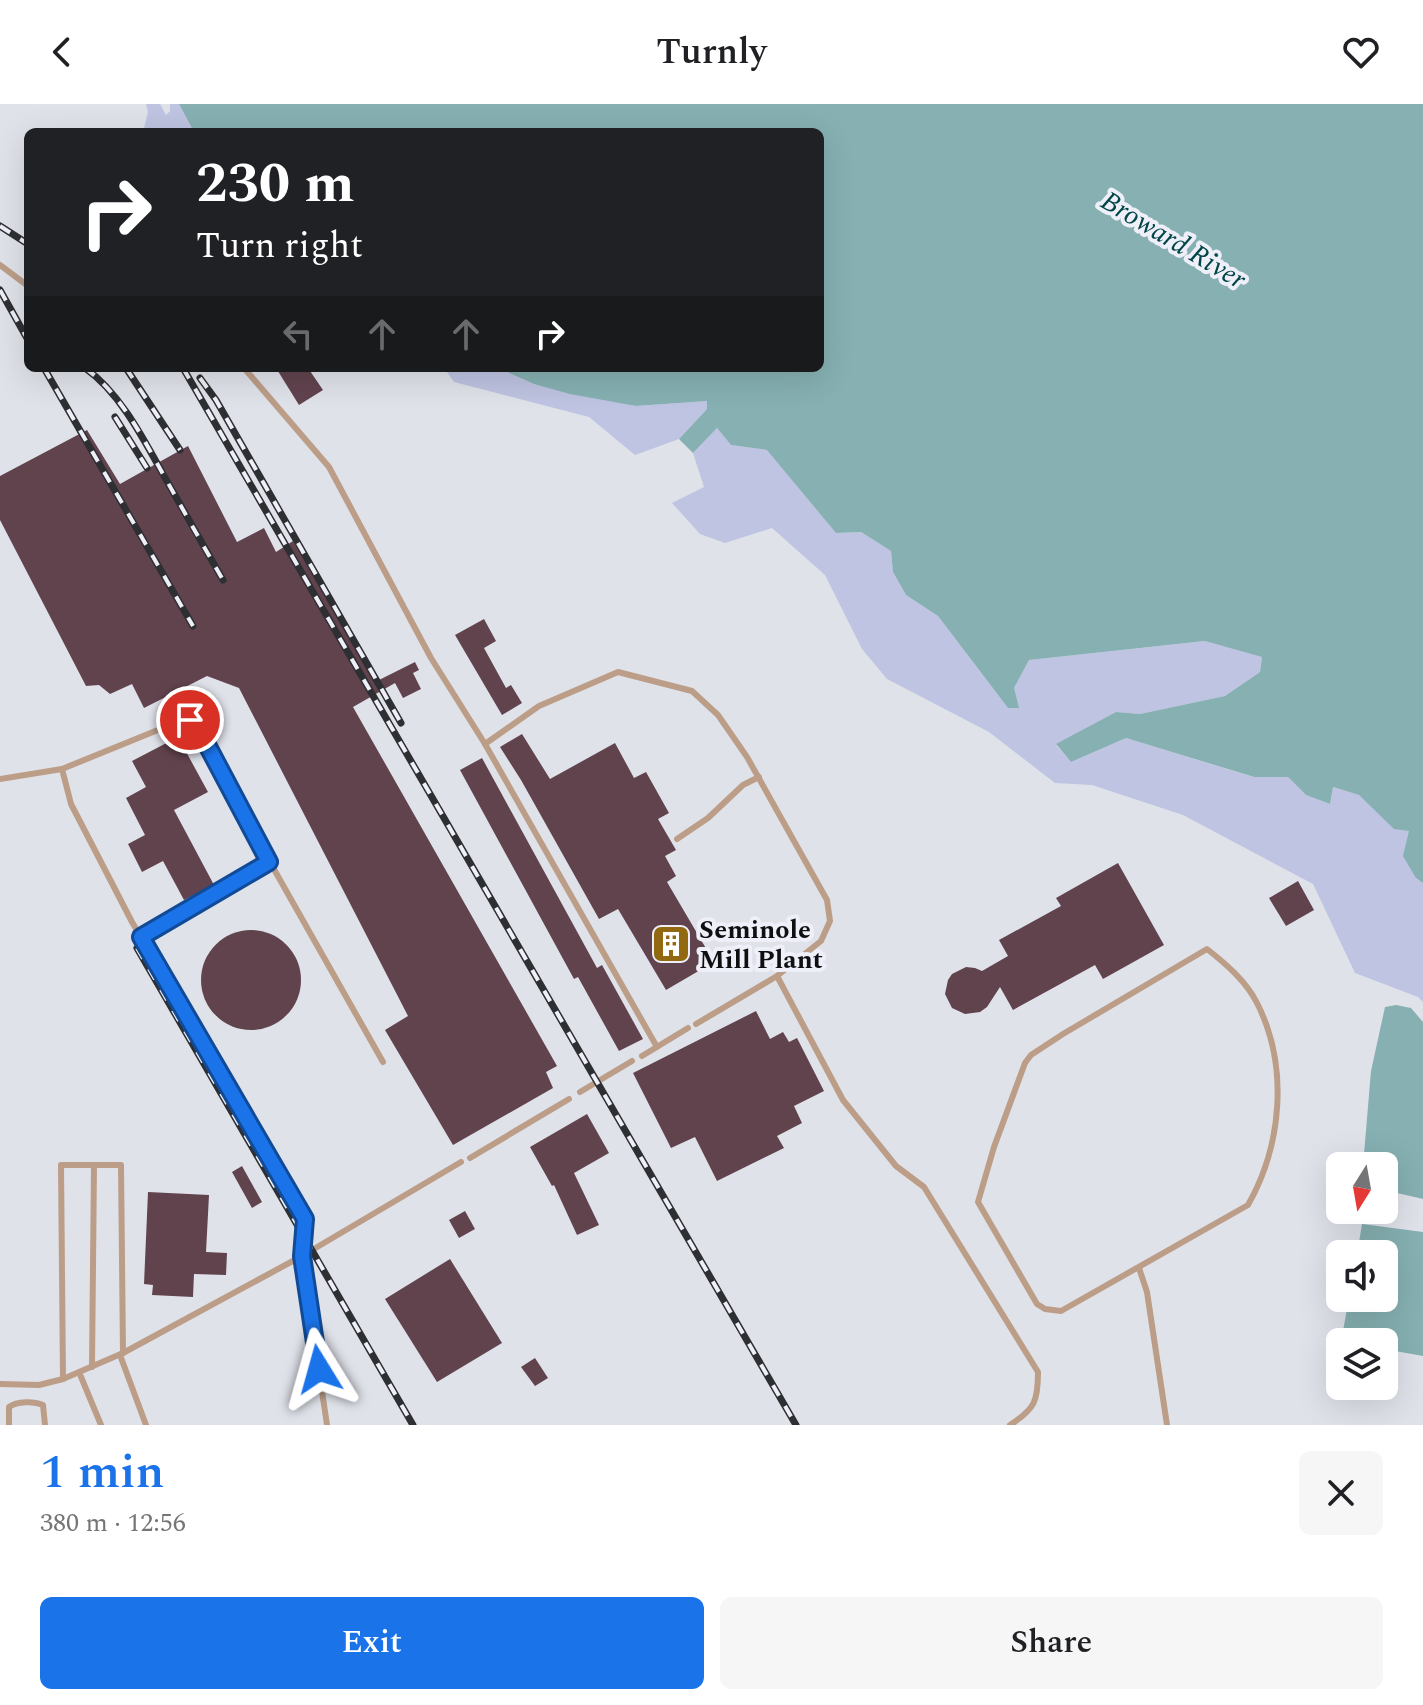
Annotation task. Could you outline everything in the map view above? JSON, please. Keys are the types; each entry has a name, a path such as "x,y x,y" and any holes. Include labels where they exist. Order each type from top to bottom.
{"lane":[{"path":"0,265 24,283"},
{"path":"247,372 329,467 431,658 485,744 657,1047"},
{"path":"485,744 539,706 618,672 692,691 718,715 759,777 827,900 830,921 821,941 777,976 696,1024"},
{"path":"0,779 62,769 180,721 190,720 196,724 269,862 383,1062"},
{"path":"62,769 71,804 141,937 305,1219 302,1256 327,1425"},
{"path":"677,839 708,818 743,785 759,777"},
{"path":"141,937 269,862"},
{"path":"1207,949 1243,982 1257,1004 1276,1063 1279,1102 1275,1130 1257,1190 1248,1205 1139,1268 1061,1311 1045,1309 1037,1304 984,1215 978,1202 979,1194 1025,1063 1031,1055 1207,949"},
{"path":"777,976 843,1100 896,1166 924,1187 1038,1372 1038,1397 1025,1416 1010,1425"},
{"path":"642,1056 688,1028"},
{"path":"580,1092 632,1061"},
{"path":"470,1158 569,1099"},
{"path":"0,1384 39,1385 63,1379 122,1354 302,1256 461,1162"},
{"path":"63,1379 61,1165 121,1165 122,1354 146,1425"},
{"path":"92,1367 94,1165"},
{"path":"1139,1268 1147,1292 1167,1425"},
{"path":"79,1372 101,1425"},
{"path":"9,1425 9,1407 12,1404 36,1402 43,1405 45,1425"}],"shaded area":[{"path":"146,104 160,104 166,115 170,104 179,104 192,128 144,128 148,112"},
{"path":"447,372 507,372 534,384 636,406 707,401 707,409 679,439 635,455 589,417 454,382"},
{"path":"717,428 731,445 768,450 836,533 861,532 891,551 893,572 906,595 938,616 1008,708 1014,688 1029,660 1206,641 1262,657 1260,672 1225,696 1140,714 1116,712 1056,745 1071,762 1126,738 1253,777 1288,777 1306,795 1330,804 1333,787 1359,795 1394,828 1409,831 1416,878 1423,883 1423,1002 1418,997 1355,973 1313,884 1183,815 1092,785 1055,783 989,732 887,679 862,649 825,575 772,528 725,543 700,534 672,503 704,487 693,453"}],"water":[{"name":"Broward River","path":"179,104 1423,104 1423,883 1416,878 1403,856 1409,831 1394,829 1359,795 1333,787 1330,804 1306,795 1288,777 1254,777 1126,738 1071,762 1056,744 1116,712 1140,714 1225,696 1260,672 1262,657 1205,641 1029,660 1014,688 1019,708 1008,708 938,616 906,595 893,572 891,551 861,532 836,533 767,450 731,445 717,428 693,453 679,439 707,409 707,401 636,406 570,394 534,384 507,372 824,372 824,128 192,128"},
{"path":"1396,1005 1411,1008 1423,1022 1423,1199 1398,1193 1398,1152 1364,1152 1371,1071 1385,1007"},
{"path":"1362,1224 1423,1232 1423,1356 1398,1352 1398,1328 1344,1328 1346,1312 1398,1312 1398,1240 1359,1240"}],"building":[{"path":"278,372 311,372 323,390 299,405"},
{"path":"87,430 120,484 188,446 237,542 264,528 276,552 293,541 375,682 415,662 419,670 413,673 421,689 403,698 395,683 353,707 557,1066 546,1072 553,1088 453,1145 385,1030 408,1016 239,688 207,676 144,708 132,684 110,694 99,685 86,686 0,520 0,476"},
{"path":"484,619 496,641 484,648 506,688 511,685 522,703 502,715 455,635"},
{"path":"522,734 550,779 615,743 634,778 646,772 669,813 658,819 676,850 665,856 676,876 667,882 714,962 666,990 618,909 599,919 500,747"},
{"path":"178,737 208,792 174,810 214,885 184,900 163,861 142,872 128,844 145,835 126,798 146,787 132,761"},
{"path":"482,758 597,968 602,965 643,1039 619,1051 578,977 574,979 460,770"},
{"path":"1118,863 1164,945 1103,979 1095,965 1013,1010 1000,987 980,1012 965,1014 952,1008 945,994 952,974 966,967 982,971 1008,956 999,940 1061,906 1056,898"},
{"path":"1298,881 1314,910 1286,926 1269,898"},
{"path":"251,930 279,938 293,952 301,980 293,1008 279,1022 251,1030 223,1022 209,1008 201,980 209,952 223,938"},
{"path":"756,1011 770,1039 783,1032 789,1042 797,1038 824,1091 794,1106 802,1123 777,1136 784,1148 717,1181 695,1137 671,1148 633,1073"},
{"path":"587,1114 609,1153 574,1173 599,1225 577,1235 554,1185 530,1147"},
{"path":"242,1166 262,1202 252,1208 232,1172"},
{"path":"148,1192 209,1195 206,1252 227,1253 226,1275 194,1274 193,1297 152,1295 153,1285 144,1284"},
{"path":"465,1211 475,1229 459,1238 449,1220"},
{"path":"450,1259 502,1343 437,1382 385,1299"},
{"path":"535,1358 548,1378 535,1386 521,1367"}],"railway":[{"path":"0,226 24,241"},
{"path":"0,290 24,333"},
{"path":"46,372 193,626"},
{"path":"90,372 110,391 132,421 223,580"},
{"path":"129,372 180,450"},
{"path":"185,372 796,1425"},
{"path":"200,378 216,400 401,723"},
{"path":"115,417 147,468"},
{"path":"137,948 413,1425"}],"place":[{"name":"Seminole Mill Plant","path":"671,944"}],"route":[{"path":"190,720 196,724 269,862 141,937 305,1219 302,1256 319,1369"}]}
